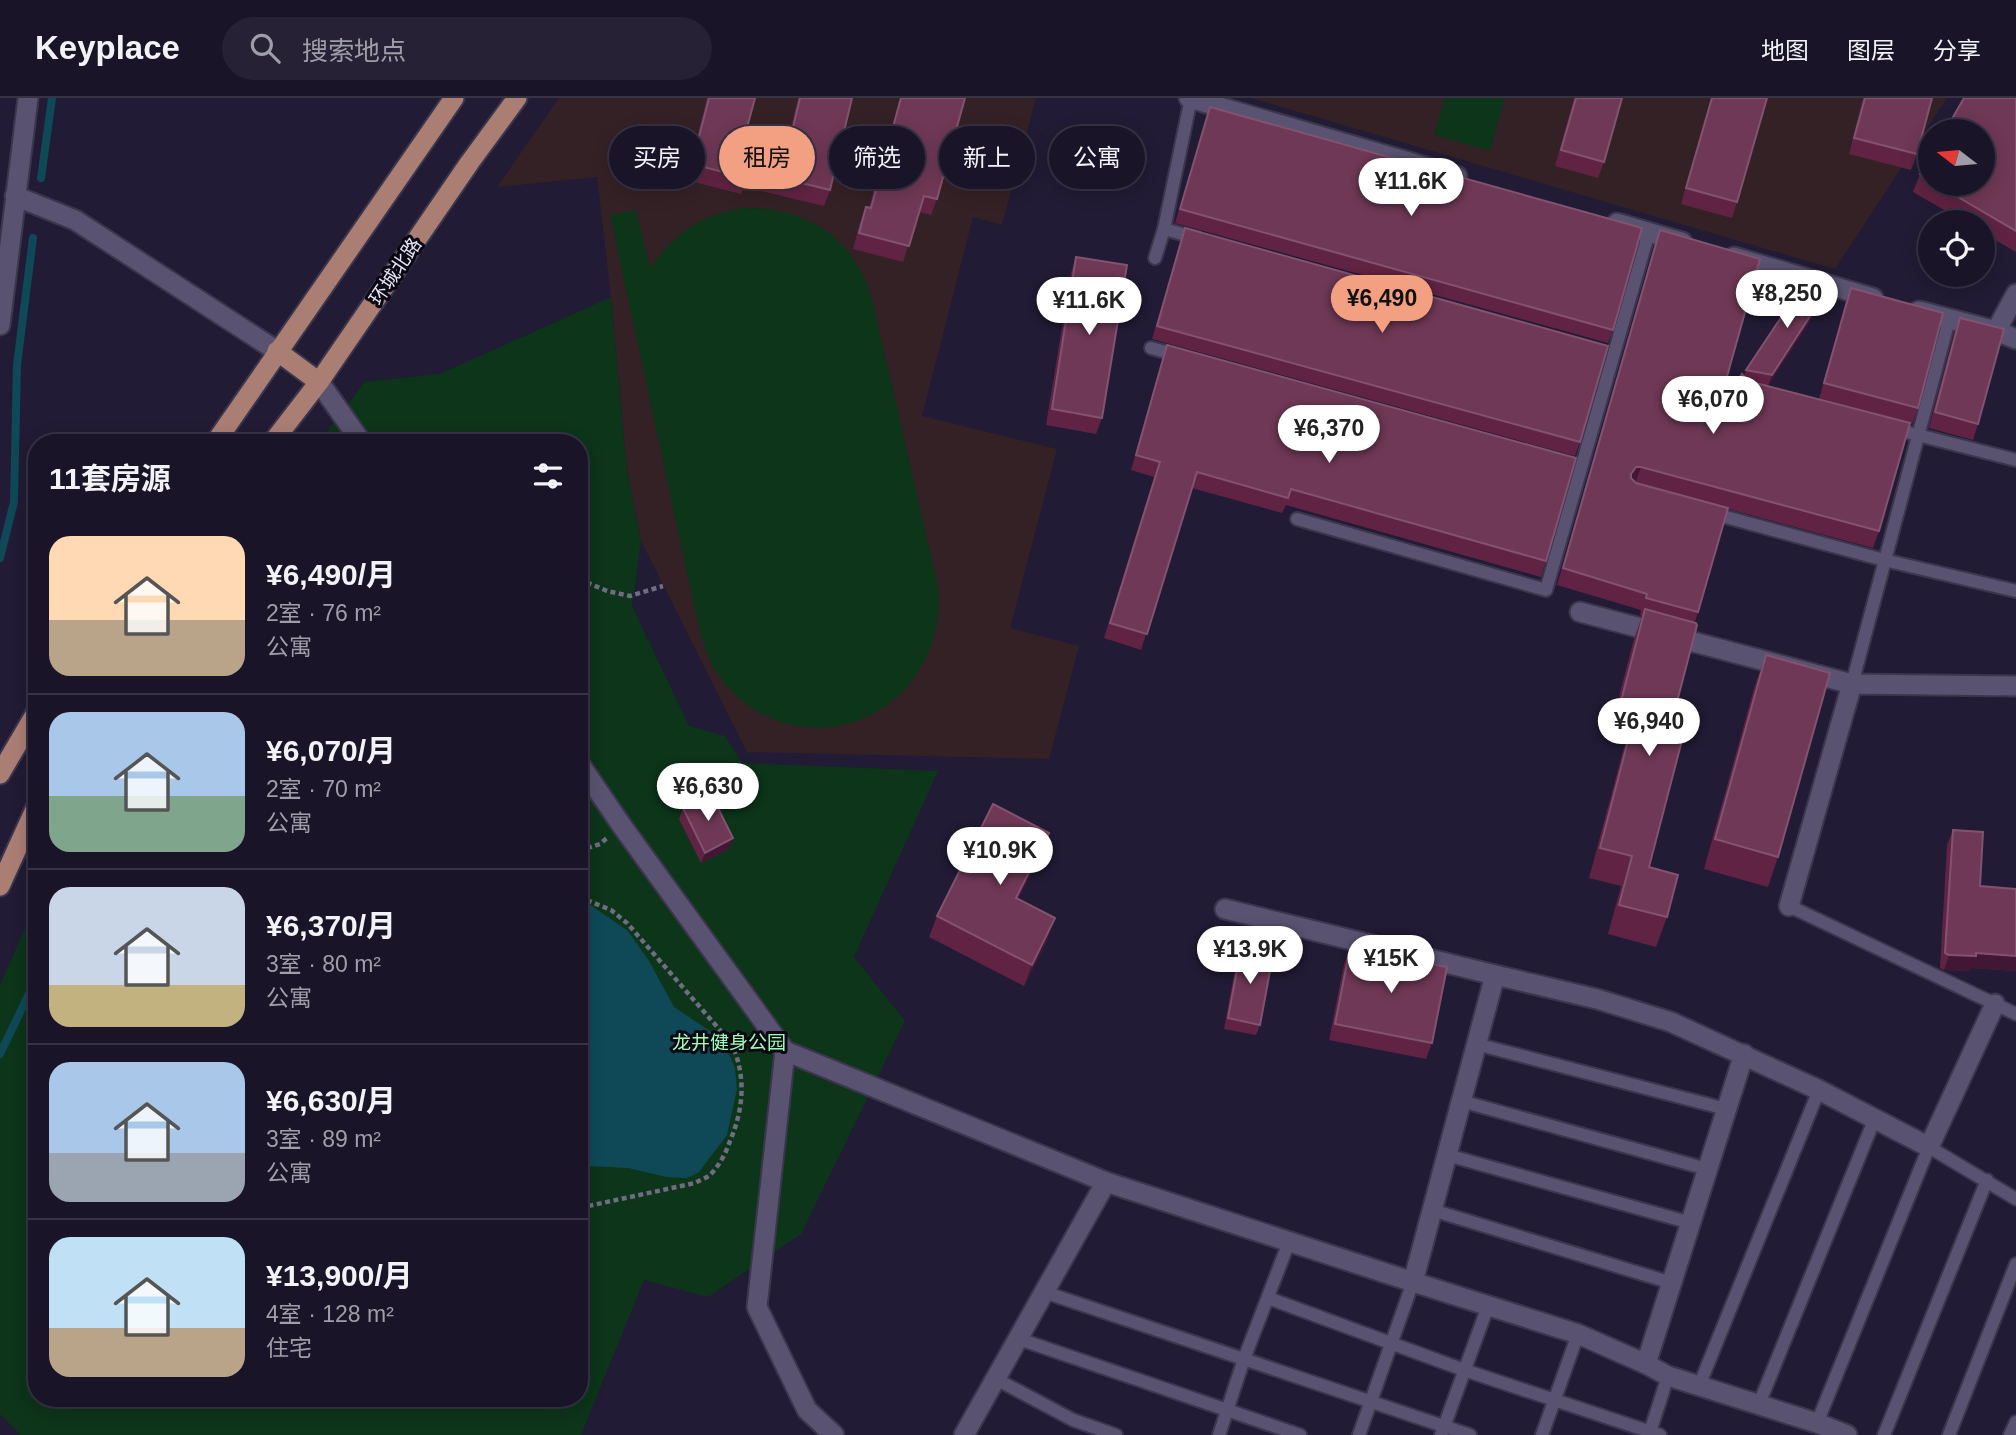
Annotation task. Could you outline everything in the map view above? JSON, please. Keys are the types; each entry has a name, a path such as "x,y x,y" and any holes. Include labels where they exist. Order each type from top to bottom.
{"main road":[{"path":"221,434 454,98"},
{"name":"环城北路","path":"279,434 319,382 517,98"},
{"path":"277,352 319,382"},
{"path":"0,774 28,726"},
{"path":"0,886 28,825"}],"street":[{"path":"0,326 28,98"},
{"path":"1190,98 1479,183"},
{"path":"15,196 75,220 277,352"},
{"path":"1596,217 1949,320 1996,331 2016,339"},
{"path":"1996,331 2016,294"},
{"path":"319,382 356,434"},
{"path":"1580,612 1852,684 2016,686"},
{"path":"1789,906 1852,684"},
{"path":"588,776 785,1051 1107,1182 1578,1334 1668,1376 1759,1404 1809,1426 1847,1435"},
{"path":"1225,909 1597,999 1671,1022 1819,1090 1929,1147 1995,1004"},
{"path":"1413,1282 1495,975"},
{"path":"785,1051 757,1307 807,1410 834,1435"},
{"path":"1646,1364 1744,1054"},
{"path":"964,1435 1107,1182"}],"lane":[{"path":"1155,258 1164,229 1190,98"},
{"path":"1164,229 1203,240"},
{"path":"1297,519 1546,590 1649,232"},
{"path":"1852,684 1949,320"},
{"path":"1151,348 1191,359"},
{"path":"1599,350 1613,354"},
{"path":"1904,431 2016,460"},
{"path":"1568,463 1581,467"},
{"path":"1699,510 1884,560 2016,591"},
{"path":"1789,906 2016,1014"},
{"path":"1476,1044 1726,1110"},
{"path":"1699,1386 1819,1090"},
{"path":"1461,1101 1707,1169"},
{"path":"1759,1404 1875,1118"},
{"path":"1809,1426 1929,1147 2016,1199"},
{"path":"1447,1155 1691,1223"},
{"path":"1884,1435 1987,1180"},
{"path":"1432,1210 1672,1283"},
{"path":"1219,1435 1244,1359 1289,1242"},
{"path":"1949,1435 2016,1264"},
{"path":"1359,1435 1413,1282"},
{"path":"1044,1292 1371,1401 1442,1431 1470,1435"},
{"path":"1268,1298 1464,1370 1653,1434 1668,1376"},
{"path":"1442,1431 1488,1306"},
{"path":"1542,1435 1578,1334"},
{"path":"1019,1339 1300,1435"},
{"path":"996,1378 1073,1420 1116,1435"},
{"path":"2010,1435 2016,1422"}],"path":[{"path":"588,583 630,596 663,586"},
{"path":"588,848 600,844 622,826"},
{"path":"588,901 611,910 627,923 732,1044 739,1060 743,1083 741,1106 734,1132 725,1155 710,1175 695,1183 588,1207"}],"shaded area":[{"path":"559,98 1036,98 1029,126 939,126 939,189 1012,189 1002,225 973,217 922,416 1057,449 1010,628 1079,646 1049,759 747,752 641,541 627,471 597,177 497,187"},
{"path":"1251,98 1947,98 1933,119 1918,119 1918,142 1835,269"}],"green space":[{"path":"1445,98 1505,98 1490,151 1434,135"},
{"path":"743,208 787,213 824,229 853,258 864,277 872,298 938,586 937,621 928,653 912,681 889,703 862,719 831,727 798,726 764,715 729,689 709,659 699,629 610,215 636,210 650,268 679,235 714,215"},
{"name":"龙井健身公园","path":"611,297 627,471 641,541 632,606 689,726 725,736 742,763 938,771 854,957 905,1021 801,1234 708,1297 644,1280 581,1435 21,1435 0,1414 0,985 28,922 28,1407 588,1407 588,434 325,434 365,382 440,374"}],"water":[{"path":"588,904 628,931 649,961 674,1007 710,1031 729,1054 735,1068 737,1089 727,1135 699,1172 687,1178 666,1177 628,1168 589,1166"}],"building":[{"path":"709,98 755,98 747,126 719,126 719,171 705,167 705,126 702,126"},
{"path":"800,98 852,98 845,126 829,126 830,190 815,186 815,126 793,126"},
{"path":"901,98 965,98 957,126 939,126 940,189 937,199 924,196 909,246 859,233 866,207 871,208 876,189 925,189 925,126 893,126"},
{"path":"1576,98 1622,98 1604,162 1561,150"},
{"path":"1712,98 1767,98 1737,202 1686,188"},
{"path":"1865,98 1932,98 1926,119 1918,119 1917,154 1854,138"},
{"path":"1964,98 2016,98 2016,231 1995,219 1995,210 1980,210 1956,196 1995,196 1995,119 1952,119"},
{"path":"1210,107 1642,228 1613,330 1180,209"},
{"path":"1185,228 1608,346 1580,442 1157,326"},
{"path":"1660,230 1760,259 1717,412 1742,374 1748,381 1910,423 1879,531 1636,467 1631,478 1636,483 1728,508 1698,612 1646,598 1647,594 1563,568"},
{"path":"1076,257 1127,265 1102,418 1052,409"},
{"path":"1804,283 1827,290 1772,375 1746,370"},
{"path":"1851,288 1943,313 1918,408 1824,383"},
{"path":"1960,318 2004,329 1978,424 1935,412"},
{"path":"1167,345 1576,458 1546,561 1291,489 1288,498 1197,472 1147,634 1110,623 1160,462 1136,455"},
{"path":"1645,609 1697,625 1672,721 1686,725 1649,867 1678,875 1667,917 1619,905 1632,856 1600,848 1636,710 1620,705"},
{"path":"1766,655 1830,673 1778,857 1715,839"},
{"path":"711,794 733,838 705,853 683,808"},
{"path":"993,804 1049,833 1016,898 1055,918 1032,965 937,916"},
{"path":"1953,830 1983,832 1980,886 2016,889 2016,956 1945,953"},
{"path":"1241,948 1273,955 1260,1025 1228,1018"},
{"path":"1350,948 1447,967 1432,1043 1335,1024"}],"waterway":[{"path":"41,178 52,98"},
{"path":"0,558 14,502 17,365 33,238"},
{"path":"0,1054 28,996"}]}
